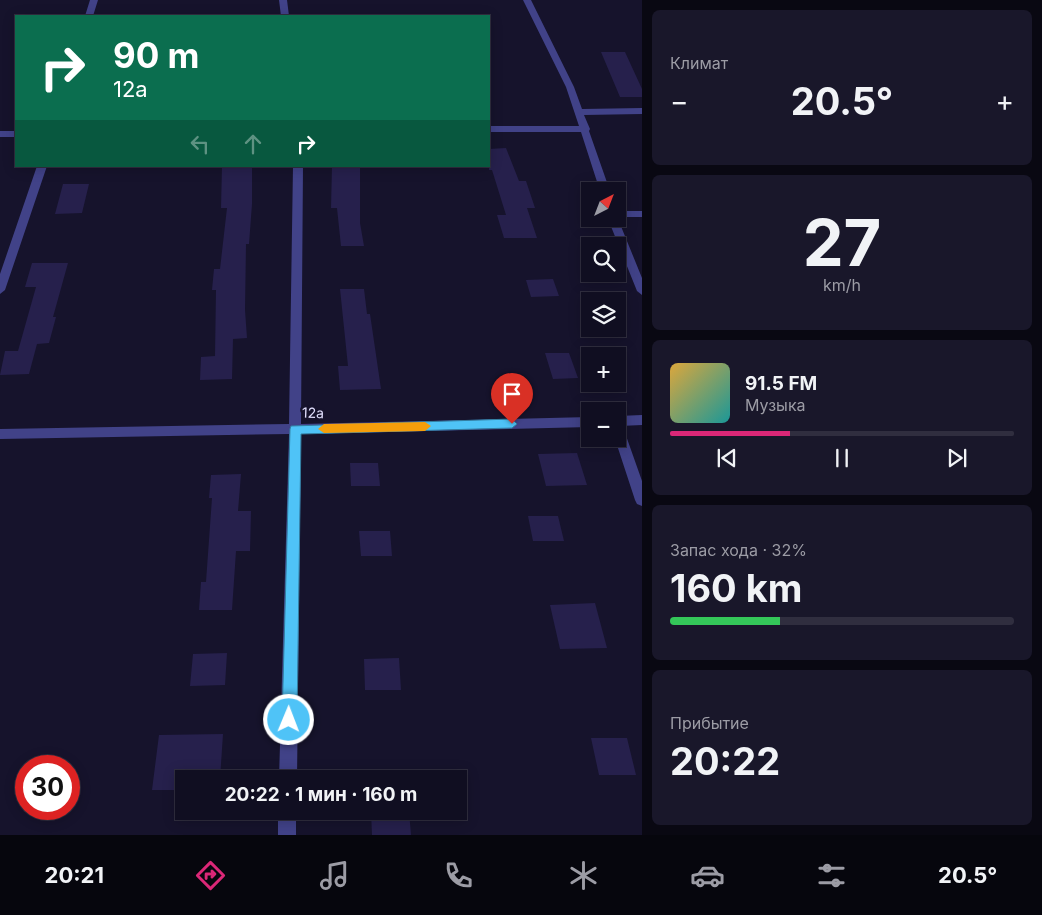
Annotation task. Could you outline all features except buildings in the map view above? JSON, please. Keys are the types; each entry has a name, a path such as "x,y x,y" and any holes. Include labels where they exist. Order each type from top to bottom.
{"street":[{"path":"89,15 94,0"},
{"path":"284,0 285,15"},
{"path":"527,0 570,87 586,129 602,182"},
{"path":"580,112 642,112"},
{"path":"490,129 586,129"},
{"path":"0,134 15,134"},
{"path":"0,290 42,167"},
{"name":"12а","path":"298,167 295,429 581,422"},
{"path":"626,214 642,214"},
{"path":"618,228 642,291"},
{"path":"626,421 642,420"},
{"path":"0,434 295,429 288,770"},
{"path":"624,447 642,500"},
{"path":"287,835 288,820"}],"slow traffic":[{"path":"324,429 425,426"}],"route":[{"path":"289,720 295,429 512,424"}]}
